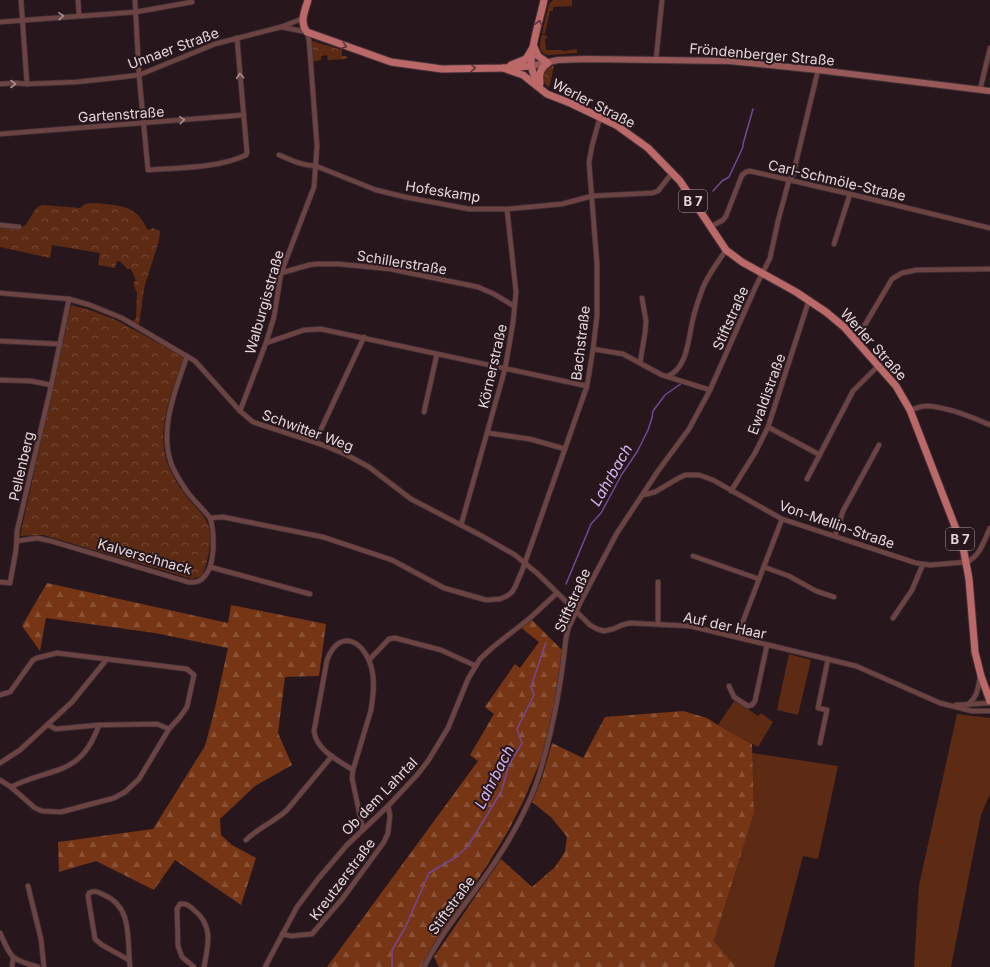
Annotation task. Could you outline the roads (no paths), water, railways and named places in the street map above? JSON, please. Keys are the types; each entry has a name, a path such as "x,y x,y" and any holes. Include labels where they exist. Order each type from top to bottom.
{"main road":[{"path":"307,32 303,24 303,17 308,0"},
{"path":"531,66 544,0"},
{"name":"Werler Straße","path":"307,32 391,62 442,69 531,66 541,89"},
{"path":"534,46 538,56 548,63 539,73 541,89"},
{"path":"503,68 526,59 534,46"},
{"name":"Fröndenberger Straße","path":"531,66 558,60 588,59 729,61 818,70 990,91"},
{"name":"Werler Straße","path":"503,68 523,75 547,94 616,125 648,148 680,181 726,250 742,262 809,300 836,320 879,365 896,386 910,410 957,530 966,562 970,585 974,643 981,676 990,702"}],"street":[{"path":"21,0 27,84"},
{"path":"78,0 79,15"},
{"path":"136,0 139,74 148,170 211,165 236,159 247,153 237,38"},
{"path":"656,59 662,0"},
{"path":"0,22 136,12 192,2"},
{"name":"Unnaer Straße","path":"0,84 105,80 139,74 193,52 237,38 281,27 303,17"},
{"name":"Unnaer Straße","path":"281,27 307,32"},
{"name":"Walburgisstraße","path":"240,411 266,343 274,317 281,273 314,187 317,146 309,40 307,32"},
{"path":"980,90 990,48"},
{"name":"Stiftstraße","path":"424,967 439,940 496,861 519,820 539,776 556,712 567,634 576,611 617,533 689,429 710,390 770,258 778,220 789,180 793,175 818,70"},
{"name":"Gartenstraße","path":"0,134 244,115"},
{"name":"Bachstraße","path":"210,518 223,517 323,537 392,560 444,588 486,600 500,599 512,592 522,571 586,386 593,349 597,316 597,264 589,162 600,117"},
{"name":"Hofeskamp","path":"279,155 291,161 309,166 316,166 376,190 469,209 507,209 562,204 592,196 652,193 658,191 672,173"},
{"name":"Carl-Schmöle-Straße","path":"710,227 723,220 726,216 742,175 746,172 750,172 850,194 990,228"},
{"path":"834,244 850,194"},
{"name":"Körnerstraße","path":"461,525 505,368 513,323 516,292 507,209"},
{"path":"0,225 19,227"},
{"path":"668,376 674,374 683,360 702,289 726,250"},
{"name":"Schillerstraße","path":"281,273 317,264 339,264 390,269 478,287 494,294 514,306"},
{"path":"856,340 895,276 907,271 916,270 990,270"},
{"name":"Schwitter Weg","path":"0,293 69,299 115,314 187,356 201,368 240,411 253,422 315,442 348,455 411,499 482,536 525,562 576,611"},
{"path":"640,363 646,321 642,298"},
{"name":"Pellenberg","path":"0,582 10,583 17,541 17,531 51,385 69,299"},
{"name":"Ewaldistraße","path":"731,491 755,453 768,427 809,300"},
{"path":"266,343 294,332 313,328 330,330 586,386"},
{"path":"315,442 364,337"},
{"path":"0,341 60,344"},
{"path":"593,349 623,354 662,375 710,390"},
{"path":"424,412 437,354"},
{"path":"187,356 170,413 167,438 168,446 175,472 188,493 210,518"},
{"path":"807,479 852,392 879,365"},
{"path":"0,380 31,381 51,385"},
{"path":"910,410 925,406 933,407 966,416 990,426"},
{"path":"768,427 820,455"},
{"path":"488,433 530,439 565,449"},
{"path":"835,536 842,511 879,445"},
{"name":"Von-Mellin-Straße","path":"643,495 655,492 676,479 692,474 705,476 782,520 923,564 966,562"},
{"name":"Kalverschnack","path":"17,541 37,538 60,543 192,582 199,582 204,578 210,567 214,542 210,518"},
{"path":"737,637 782,520"},
{"path":"966,562 973,559 977,555 990,528"},
{"path":"693,556 759,579"},
{"path":"893,618 912,590 923,564"},
{"path":"210,567 310,594"},
{"path":"764,567 789,576 816,591 834,597"},
{"path":"658,582 658,624"},
{"name":"Ob dem Lahrtal","path":"265,967 297,907 318,879 333,860 417,775 437,747 448,728 468,679 480,659 530,618 557,592"},
{"name":"Auf der Haar","path":"576,611 594,628 601,630 608,630 630,623 690,626 828,659 867,670 931,700 972,711 990,711"},
{"path":"369,660 391,638 441,650 476,666"},
{"path":"353,770 332,756 317,741 314,731 327,660 332,650 339,642 347,640 357,643 366,653 373,679 372,702 352,778 363,830"},
{"path":"728,686 734,697 748,706 752,705 755,701 767,645"},
{"path":"0,695 10,692 35,659 57,653 187,669 194,675 186,707 180,717 169,729 139,779 125,792 114,798 61,812 42,811 35,808 11,787 0,780"},
{"path":"0,763 20,750 72,702 107,659"},
{"path":"820,743 827,710 818,708 828,659"},
{"path":"967,705 977,694 981,676"},
{"name":"Auf der Haar","path":"948,705 967,705 990,702"},
{"path":"48,725 56,729 99,725 157,724 169,729"},
{"path":"11,787 19,783 55,772 74,763 88,749 94,739 99,725"},
{"path":"246,840 255,831 287,810 332,756"},
{"name":"Kreutzerstraße","path":"282,934 291,936 312,934 343,898 387,836 390,816 388,806"},
{"path":"28,886 41,939 44,967"},
{"path":"129,960 102,945 95,939 88,896 89,893 96,891 106,895 122,909 126,920 130,967"},
{"path":"194,967 182,957 178,946 177,909 182,903 191,907 204,920 208,937 204,967"},
{"path":"0,933 13,958 12,967"},
{"path":"13,958 38,967"}],"waterway":[{"name":"Lahrbach","path":"713,191 722,181 729,177 743,147 753,109"},
{"name":"Lahrbach","path":"566,584 591,524 601,513 622,474 637,452 648,430 653,411 665,395 682,383"},
{"name":"Lahrbach","path":"392,967 392,950 405,928 429,873 456,857 468,846 501,792 509,765 522,743 517,729 534,695 531,687 546,642"}]}
